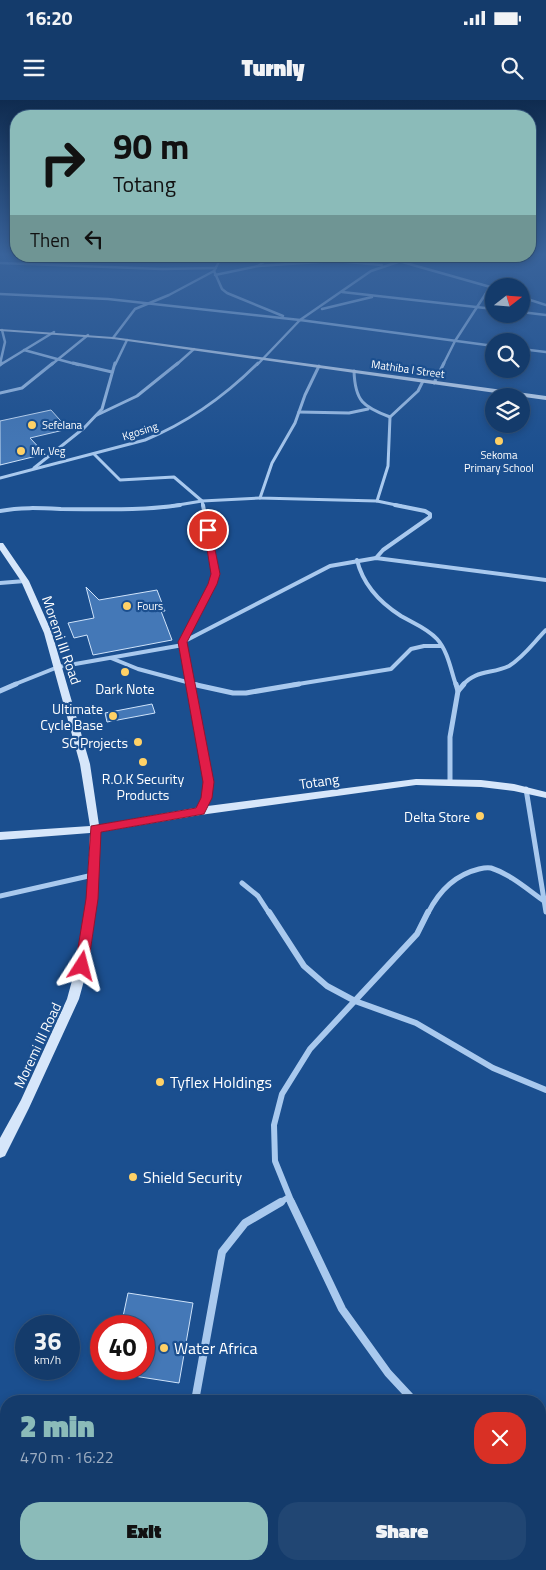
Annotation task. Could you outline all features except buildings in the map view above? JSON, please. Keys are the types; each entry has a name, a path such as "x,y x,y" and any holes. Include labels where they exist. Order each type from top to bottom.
{"street":[{"path":"113,338 124,322"},
{"name":"Kgosing","path":"0,478 145,440 166,432 237,385 265,359 299,322"},
{"path":"312,322 485,345"},
{"path":"434,383 468,322"},
{"path":"0,365 5,342 1,330"},
{"name":"Mathiba I Street","path":"1,330 54,332 113,338 546,398"},
{"path":"0,365 54,332"},
{"path":"0,393 22,388 88,335"},
{"path":"32,470 84,428 97,415 104,403 112,372 127,340"},
{"path":"97,415 111,410 159,380 194,349"},
{"path":"24,350 112,372"},
{"path":"530,350 546,352"},
{"path":"260,498 272,463 295,423 319,366"},
{"path":"354,371 356,393 368,409"},
{"path":"376,501 388,466 390,417 418,391 423,381"},
{"path":"299,412 348,413 368,409 390,417"},
{"path":"94,454 120,480 130,482 174,477 202,500 216,574 213,584 183,644 208,782 206,798 200,811"},
{"path":"0,511 16,508 92,509 166,506 202,500 260,498 376,501 425,511 430,514 430,517 383,550 376,558"},
{"name":"Moremi III Road","path":"0,545 25,581 48,633 86,764 95,829 92,899 82,966 73,999 25,1104 0,1151"},
{"path":"0,691 58,667 183,644 260,601 330,566 357,560 376,558 546,580"},
{"path":"357,560 360,576 373,593 400,615 425,629 438,640 446,655 458,692"},
{"path":"0,583 25,581"},
{"path":"450,781 450,737 458,692 466,679 474,674 509,666 546,630"},
{"path":"111,658 138,669 191,684 220,691 246,693 391,669 397,667 407,651 412,648 441,646"},
{"name":"Totang","path":"0,836 95,829 200,811 416,782 450,781 490,784 546,795"},
{"path":"526,790 546,912"},
{"path":"408,1395 388,1373 342,1309 288,1197 276,1161 274,1124 282,1094 310,1049 417,934 433,902 456,877 466,872 488,867 505,874 544,901"},
{"path":"0,896 94,875"},
{"path":"242,883 258,896 304,966 327,986 355,1000 416,1023 493,1068 546,1090"},
{"path":"195,1395 222,1252 245,1223 288,1197"}],"place":[{"name":"Sefelana","path":"32,425"},
{"name":"Sekoma Primary School","path":"499,441"},
{"name":"Mr. Veg","path":"21,451"},
{"name":"Fours","path":"127,606"},
{"name":"Dark Note","path":"125,672"},
{"name":"Ultimate Cycle Base","path":"113,716"},
{"name":"SC Projects","path":"138,742"},
{"name":"R.O.K Security Products","path":"143,762"},
{"name":"Delta Store","path":"480,816"},
{"name":"Tyflex Holdings","path":"160,1082"},
{"name":"Shield Security","path":"133,1177"},
{"name":"Water Africa","path":"164,1348"}],"route":[{"path":"82,966 92,899 95,829 200,811 206,798 208,782 182,642 213,584 216,574 208,530"}]}
